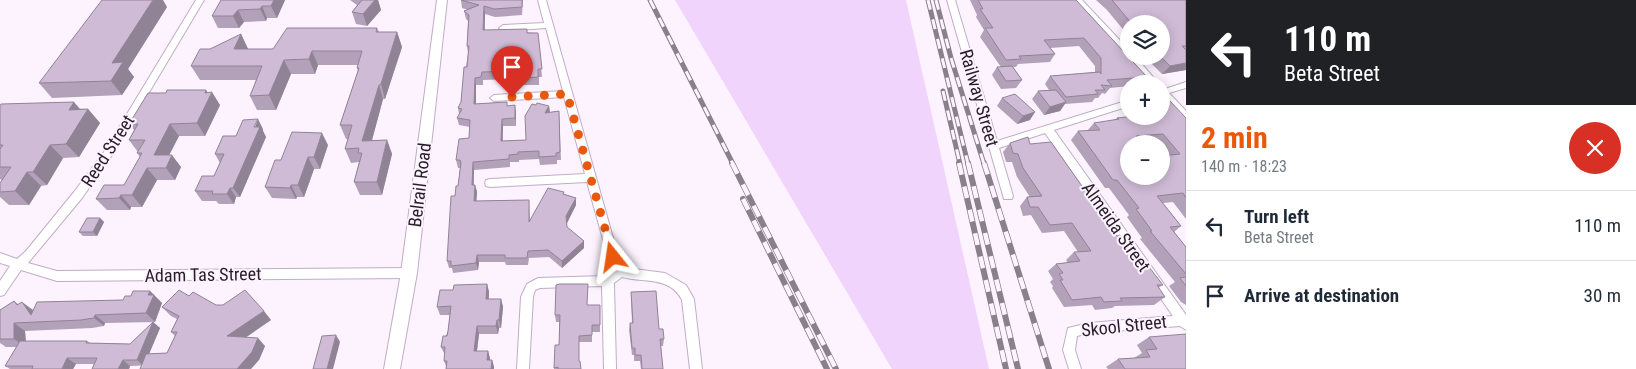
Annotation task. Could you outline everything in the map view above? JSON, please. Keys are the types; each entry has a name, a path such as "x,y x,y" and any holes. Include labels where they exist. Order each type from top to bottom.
{"street":[{"name":"Reed Street","path":"0,291 13,270 30,254 78,195 107,155 200,0"},
{"name":"Belrail Road","path":"392,369 409,274 442,0"},
{"path":"542,0 613,257 621,271"},
{"name":"Railway Street","path":"951,0 1008,196"},
{"path":"1078,0 1120,46"},
{"path":"503,28 549,25"},
{"path":"1137,65 1147,75"},
{"path":"1170,90 1186,85"},
{"path":"494,98 567,94"},
{"path":"1170,100 1186,117"},
{"path":"992,146 1120,106"},
{"name":"Almeida Street","path":"1047,128 1185,322"},
{"path":"490,183 591,178"},
{"name":"Adam Tas Street","path":"0,258 52,275 91,277 306,273 409,274"},
{"path":"523,369 527,297 530,287 538,283 608,282 621,271 665,278 682,288 688,298 696,369"},
{"path":"608,282 610,369"},
{"name":"Skool Street","path":"1075,369 1069,350 1072,332 1089,328 1185,322"}],"shaded area":[{"path":"675,0 906,0 989,369 892,369"}],"building":[{"path":"102,0 153,0 112,63 123,62 111,81 39,83"},
{"path":"221,0 274,0 271,6 262,6 260,9 238,10 233,16 212,16"},
{"path":"362,0 375,0 363,14 352,12"},
{"path":"461,0 522,0 522,7 494,9 484,6 483,30 527,29 527,33 538,33 542,69 538,69 538,77 522,78 522,76 512,76 512,71 482,72 481,77 475,78 474,104 507,102 507,106 515,105 515,118 502,119 501,141 526,140 525,116 532,104 536,105 537,103 549,106 545,113 559,111 560,152 556,153 556,156 539,157 539,151 518,152 518,154 509,155 509,159 473,162 472,185 475,185 474,201 529,200 529,222 548,188 564,192 563,194 576,198 566,216 567,227 584,241 562,261 548,250 528,251 527,258 505,258 505,255 477,255 476,263 451,266 451,261 447,261 451,196 455,196 461,163 460,160 456,160 459,139 469,138 470,120 457,118 462,109 458,108 461,102 464,67 467,67 469,46 467,46 469,15 464,11 479,5"},
{"path":"978,0 1076,0 1120,48 1120,65 1136,65 1145,75 1120,75 1120,79 1107,80 1112,86 1101,85 1105,90 1095,90 1098,94 1066,97 1050,76 1100,72 1101,74 1101,58 1084,38 1044,40 1055,54 1019,56 1021,59 1006,60 985,28 993,28 980,9 983,9"},
{"path":"1112,0 1186,0 1186,46 1182,46 1186,50 1186,63 1169,65 1170,15 1124,15"},
{"path":"287,28 377,28 376,32 397,32 362,141 387,140 377,182 354,182 362,153 358,153 359,148 345,149 352,125 340,125 359,68 357,68 362,51 312,51 309,59 284,60 269,95 250,96 262,66 191,66 200,49 210,49 241,34 234,49 273,49"},
{"path":"1012,66 1022,80 1006,81 997,67"},
{"path":"167,90 206,90 205,93 212,92 197,123 170,124 154,155 172,155 166,168 147,168 132,195 121,195 119,198 96,199 104,185 124,185 142,153 137,153 145,140 129,140 138,124 129,124 148,93 166,93"},
{"path":"1056,90 1066,102 1050,107 1038,91"},
{"path":"1015,94 1035,112 1023,116 1002,98"},
{"path":"1170,101 1186,118 1186,198 1183,193 1157,196 1181,226 1170,227 1186,247 1186,274 1150,231 1152,231 1136,209 1139,208 1121,185 1170,185 1170,155 1180,154 1170,142 1170,135 1120,135 1120,184 1117,180 1113,180 1078,131 1100,130 1094,123 1119,119 1117,118 1120,118 1120,125 1170,125"},
{"path":"74,102 69,110 88,109 66,144 50,145 33,172 27,172 15,191 0,192 0,183 11,167 0,167 0,149 3,145 0,145 1,104"},
{"path":"258,119 254,127 260,127 233,188 230,188 227,194 212,194 213,191 195,191 202,176 214,176 224,154 215,154 223,136 236,136 243,120"},
{"path":"292,132 322,133 314,157 308,157 298,185 291,185 290,188 265,187 275,160 281,160"},
{"path":"1028,137 1030,144 1051,142 1117,236 1120,235 1143,267 1149,267 1163,285 1157,285 1165,297 1120,298 1122,301 1104,302 1101,297 1072,300 1060,280 1063,280 1059,274 1063,273 1056,264 1080,261 1074,252 1091,251 1072,223 1050,225 1038,207 1030,207 1027,197 1042,196 1023,168 1018,154 1013,153 1010,143"},
{"path":"87,218 100,218 93,232 79,232"},
{"path":"1186,277 1186,286 1180,278"},
{"path":"487,284 486,299 501,299 499,320 497,320 496,326 477,326 474,351 488,351 487,360 492,360 491,369 446,369 447,361 444,361 445,347 441,347 443,336 447,336 451,306 437,307 440,290 453,290 454,285"},
{"path":"588,284 587,305 600,305 600,325 592,325 592,335 579,336 579,361 581,369 554,368 555,345 559,345 560,315 555,315 556,285"},
{"path":"179,290 189,296 193,292 216,305 223,305 245,290 264,311 227,336 258,338 252,352 237,369 140,369 146,354 167,353 177,332 171,332 179,316 162,307"},
{"path":"133,291 150,291 148,295 154,295 146,313 95,315 94,318 81,320 14,323 14,339 0,339 0,310 14,301 17,305 22,302 31,315 37,302 123,300 125,296 131,296"},
{"path":"656,291 659,329 663,329 664,339 660,339 663,369 642,369 641,355 635,355 635,348 632,348 630,323 633,323 631,292"},
{"path":"153,322 137,360 123,360 118,369 92,369 97,358 67,358 62,369 32,369 33,366 5,366 20,341 87,341 86,343 130,344"},
{"path":"1186,334 1186,369 1125,369 1118,359 1150,357 1146,350 1157,349 1149,337"},
{"path":"336,335 327,369 313,369 322,336"}],"railway":[{"path":"650,0 733,164"},
{"path":"928,0 968,164"},
{"path":"936,0 951,58 984,164"},
{"path":"943,91 960,164"},
{"path":"732,163 836,369"},
{"path":"959,163 1006,369"},
{"path":"968,163 1018,369"},
{"path":"984,163 1049,369"},
{"path":"743,199 827,369"}],"route":[{"path":"512,97 567,94 613,257"}]}
